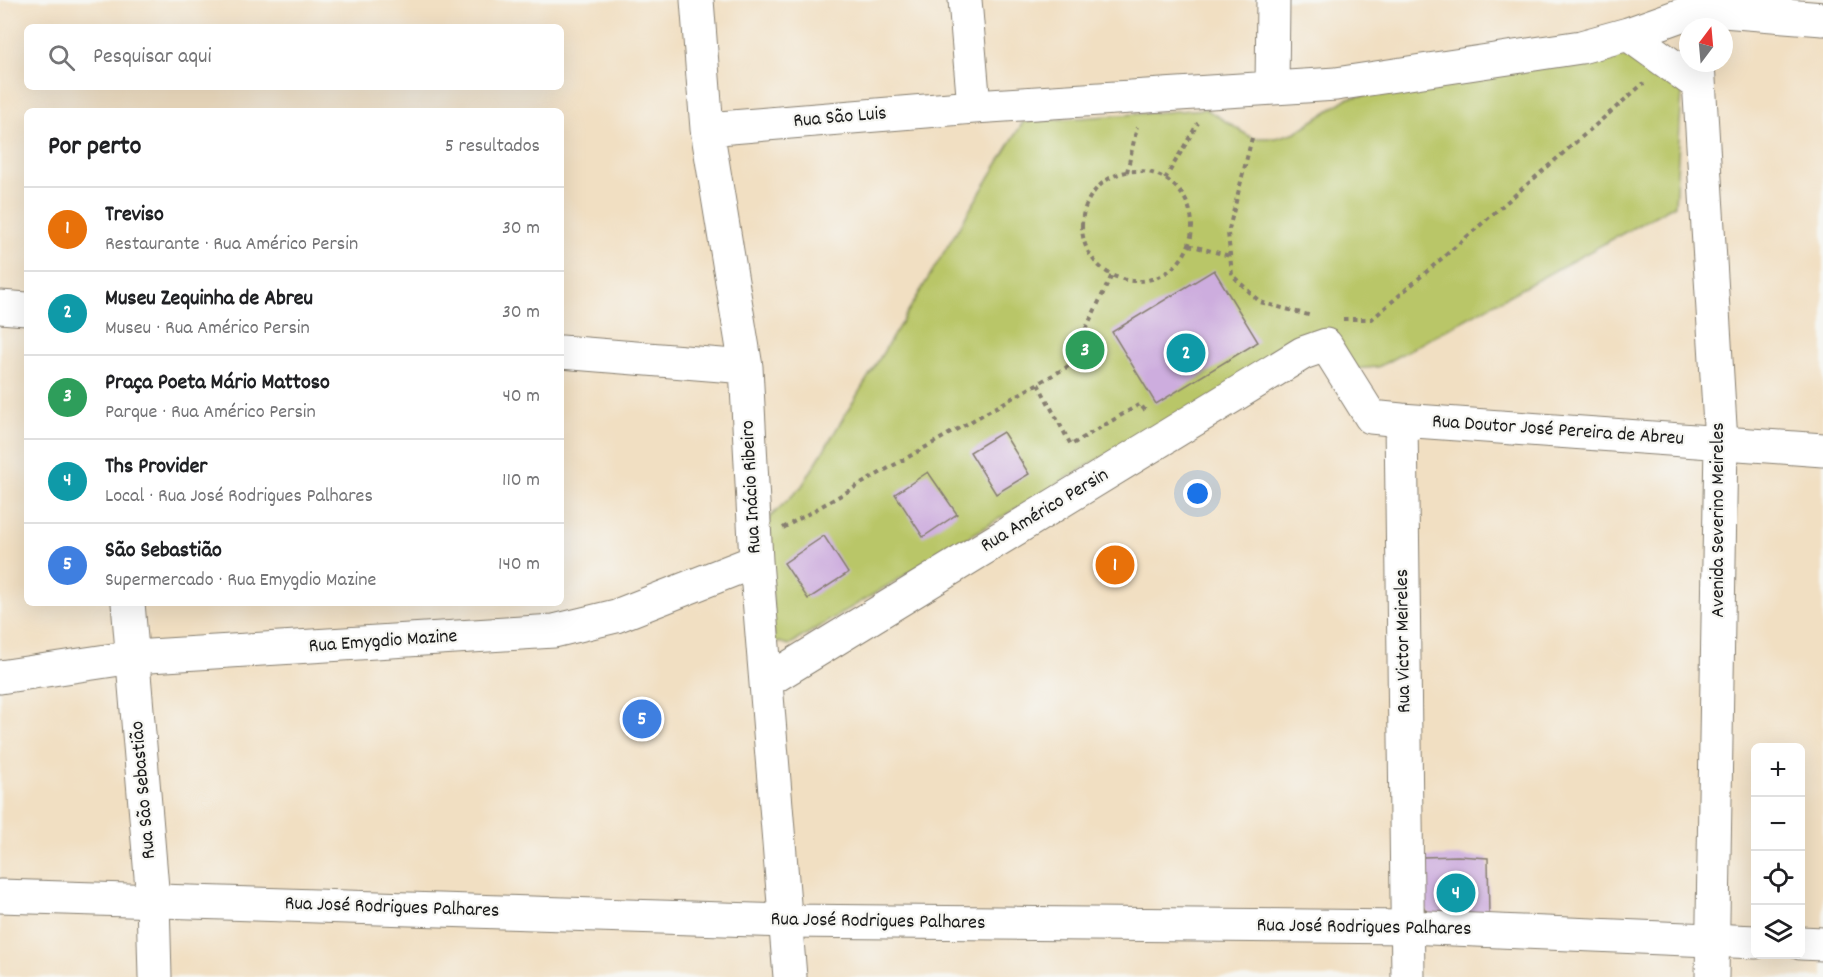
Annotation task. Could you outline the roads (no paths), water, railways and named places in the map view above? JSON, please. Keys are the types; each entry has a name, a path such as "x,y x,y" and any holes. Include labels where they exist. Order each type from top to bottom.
{"street":[{"name":"Rua Inácio Ribeiro","path":"697,0 706,129 746,367 756,561 790,977"},
{"path":"965,0 974,107"},
{"path":"1272,87 1273,0"},
{"name":"Rua São Luis","path":"706,129 974,107 1336,84 1581,47 1698,12"},
{"path":"1698,12 1823,19"},
{"path":"1628,34 1699,74"},
{"name":"Avenida Severino Meireles","path":"1699,74 1721,442 1712,977"},
{"path":"0,307 24,309"},
{"name":"Rua Américo Persin","path":"767,681 1303,353 1324,329 1371,417 1401,420"},
{"path":"564,352 746,367"},
{"name":"Rua Doutor José Pereira de Abreu","path":"1401,420 1823,450"},
{"name":"Rua Victor Meireles","path":"1401,420 1408,977"},
{"name":"Rua Emygdio Mazine","path":"0,677 133,657 554,631 616,616 756,561"},
{"name":"Rua São Sebastião","path":"128,606 153,900 155,977"},
{"name":"Rua José Rodrigues Palhares","path":"0,896 786,921 1407,927 1751,942"},
{"path":"1805,943 1823,944"}],"place":[{"name":"Praça Poeta Mário Mattoso","path":"1085,350"},
{"name":"Museu Zequinha de Abreu","path":"1186,353"},
{"name":"Treviso","path":"1115,565"},
{"name":"São Sebastião","path":"642,719"},
{"name":"Ths Provider","path":"1456,893"}]}
